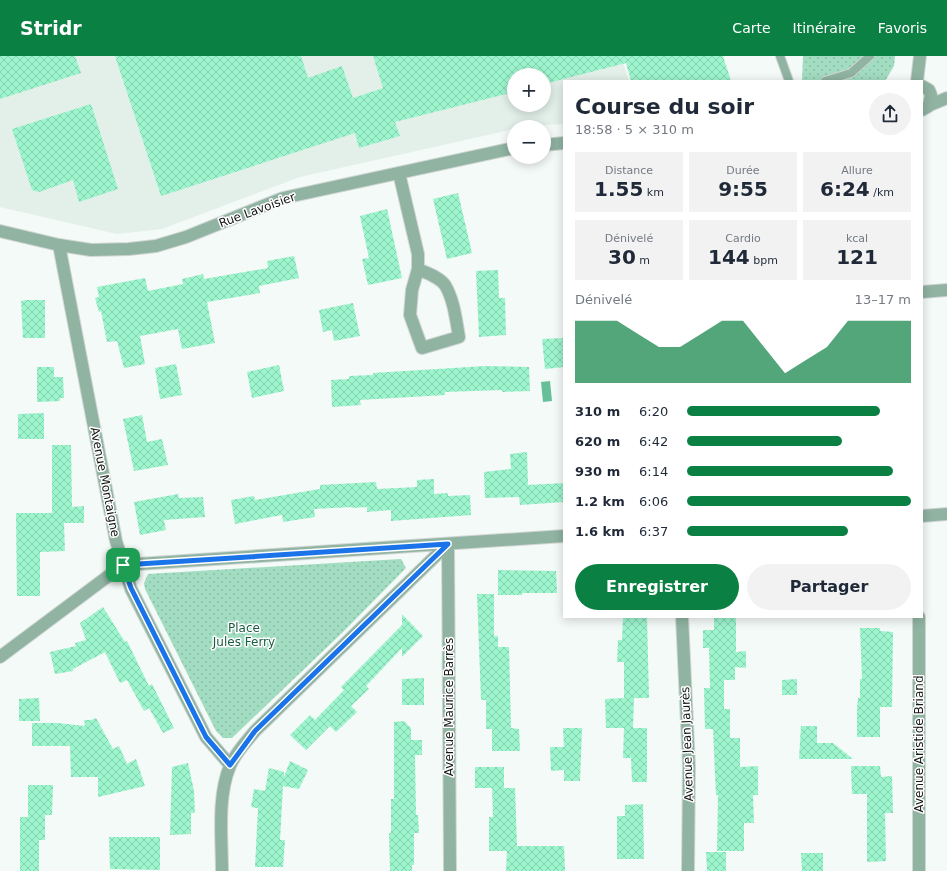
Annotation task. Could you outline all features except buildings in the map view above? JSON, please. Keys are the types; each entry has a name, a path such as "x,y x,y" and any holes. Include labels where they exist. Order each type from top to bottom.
{"street":[{"path":"917,80 920,56"},
{"path":"923,87 929,90 931,95 926,108"},
{"path":"926,108 947,98"},
{"path":"551,144 563,143"},
{"name":"Rue Lavoisier","path":"0,231 59,245 91,250 129,249 156,246 186,237 283,198 507,150"},
{"path":"399,173 418,254 418,269 412,290 410,315 422,348 459,337 455,312 444,285 435,277 418,269"},
{"name":"Avenue Montaigne","path":"59,245 116,541 123,565 131,588 206,737 230,765"},
{"path":"923,292 947,290"},
{"path":"923,516 947,514"},
{"path":"0,657 123,565 563,536"},
{"path":"222,871 224,786 230,765 255,731 448,544"},
{"name":"Avenue Maurice Barrès","path":"448,544 450,871"},
{"name":"Avenue Jean Jaurès","path":"682,618 689,766 688,871"},
{"name":"Avenue Aristide Briand","path":"918,618 919,871"}],"lane":[{"path":"780,56 788,80"},
{"path":"828,80 851,73 870,56"}],"shaded area":[{"path":"0,56 621,56 629,80 563,80 563,124 551,125 551,120 507,120 507,131 300,177 162,229 117,234 0,207"},
{"path":"550,381 552,401 543,402 541,382"}],"green space":[{"path":"803,56 895,56 894,66 886,80 802,80"},
{"name":"Place Jules Ferry","path":"401,559 406,568 343,632 232,738 223,738 216,731 145,589 144,583 148,574"}],"route":[{"path":"448,544 255,731 230,765 206,737 131,588 123,565 448,544"}]}
